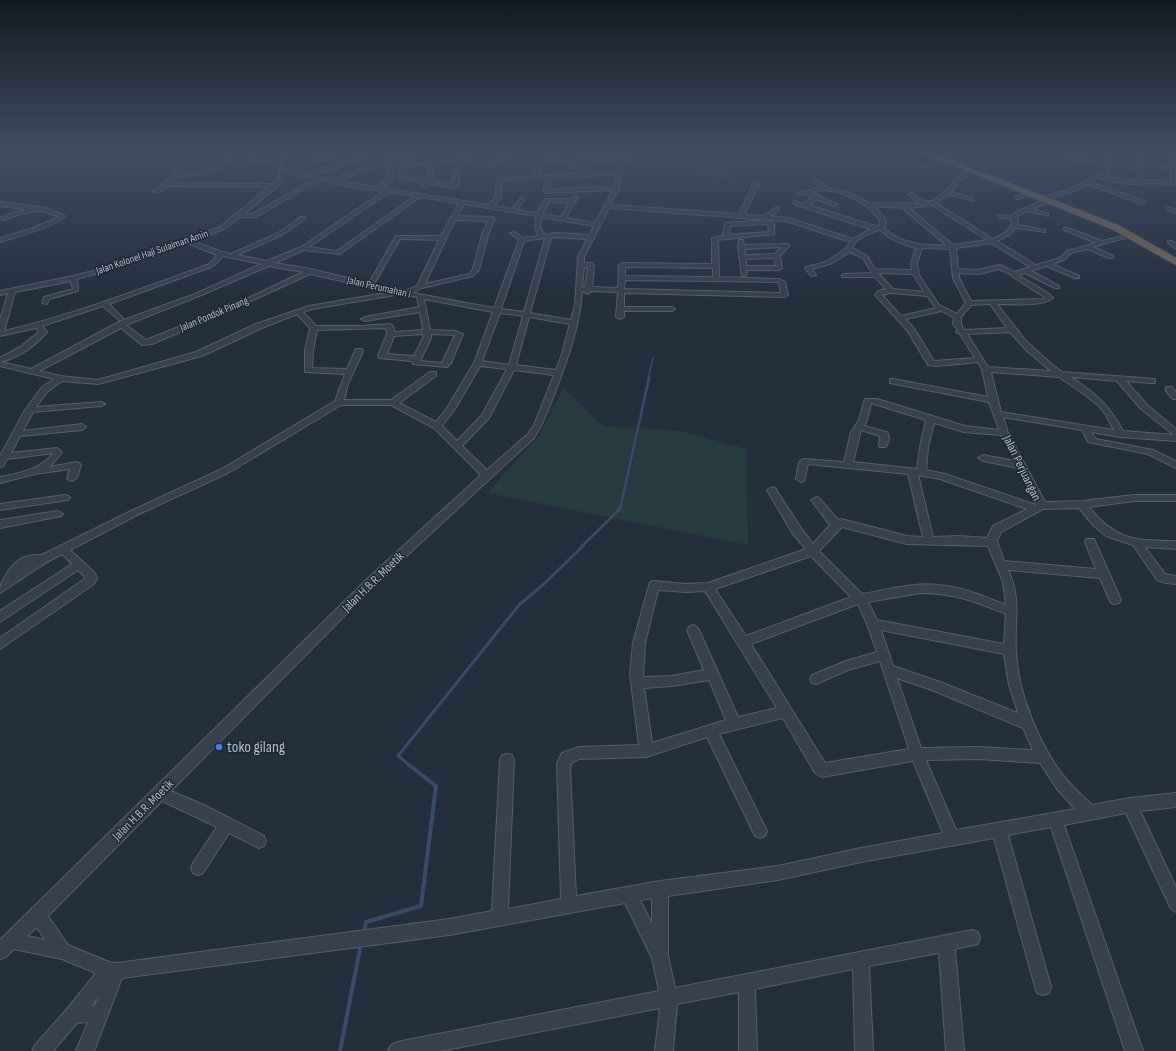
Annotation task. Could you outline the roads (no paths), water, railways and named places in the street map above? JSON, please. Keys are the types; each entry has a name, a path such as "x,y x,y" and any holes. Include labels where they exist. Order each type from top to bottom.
{"highway":[{"path":"1048,199 1130,235 1176,262"},
{"path":"1048,199 1119,226 1174,254"}],"street":[{"name":"Jalan Kolonel Haji Sulaiman Amin","path":"0,294 12,290 74,278 118,266 188,241 222,228 258,199"},
{"path":"239,215 254,216 283,199"},
{"path":"33,372 121,322 197,295 302,248 375,199"},
{"path":"328,260 407,199"},
{"path":"444,199 538,215 591,237"},
{"path":"490,207 496,199"},
{"path":"513,211 522,199"},
{"path":"545,237 536,225 538,215 548,199"},
{"path":"562,226 574,199"},
{"name":"Jalan H.B.R. Moetik","path":"0,951 38,916 370,583 523,445 535,430 566,354 573,322 584,290 580,265 582,253 610,199"},
{"path":"741,216 749,199"},
{"path":"805,209 807,203 812,199"},
{"path":"820,199 835,205"},
{"path":"858,199 869,205 883,220 880,229"},
{"path":"916,199 961,219 991,241 1034,267"},
{"path":"869,205 883,204 904,207 930,204 939,199"},
{"path":"796,203 805,209 812,209 880,229 896,239 920,246 953,248 991,241 1007,234 1016,222 1014,218 1016,214 1048,199"},
{"path":"1134,199 1142,202"},
{"path":"420,287 452,218 462,202"},
{"path":"0,204 49,209 62,216 60,219 35,229 0,240"},
{"path":"607,206 787,219 854,241"},
{"path":"904,207 953,248 956,278 969,303"},
{"path":"3,218 33,208"},
{"path":"765,217 777,208"},
{"path":"1169,208 1176,211"},
{"path":"1027,209 1046,216"},
{"path":"787,219 799,214"},
{"path":"1000,216 1014,218"},
{"path":"231,256 280,234 303,218"},
{"path":"0,364 60,378 90,382 109,380 199,354 259,326 298,311 323,304 404,292 468,276 476,270 485,235 492,219 452,218"},
{"path":"716,279 715,239 772,233 771,224 767,222 728,224 726,225 726,237"},
{"path":"513,233 522,240 545,237 562,226 598,225"},
{"path":"1014,226 1043,231"},
{"path":"812,275 808,268 828,264 850,249 850,245 854,241 870,230 880,229"},
{"path":"1066,229 1102,243"},
{"path":"1015,274 1064,259 1069,252 1130,235"},
{"path":"740,236 745,280 744,295"},
{"path":"370,284 398,237 443,238"},
{"path":"457,446 486,416 512,367 545,237"},
{"path":"437,426 451,410 478,363 522,240"},
{"name":"Jalan Perumahan I","path":"188,241 221,254 266,264 310,271 420,296 573,322"},
{"path":"1170,242 1176,247"},
{"path":"741,247 787,245 777,256 742,257"},
{"path":"920,246 914,260 915,272 930,294 934,303 958,317 969,303 1044,301 1050,298 1046,294 1015,276 1015,274 1000,268 979,272 955,271"},
{"path":"1087,247 1111,257"},
{"path":"302,248 338,253"},
{"path":"850,249 865,257 875,273 891,291"},
{"path":"12,290 0,333 38,325 198,270 216,261 221,254"},
{"path":"743,268 778,268 780,267 777,256"},
{"path":"1047,264 1077,277"},
{"path":"620,317 622,265 715,266"},
{"path":"674,266 674,292"},
{"path":"1024,270 1057,287"},
{"name":"Jalan Pondok Pinang","path":"121,322 144,343 149,342 238,305 310,271"},
{"path":"844,276 875,273 915,272"},
{"path":"45,303 46,298 76,290 74,278"},
{"path":"584,290 744,295 785,294 782,282 780,281 621,278"},
{"path":"930,294 891,291 880,292 878,295 913,334 930,363 937,364 979,360"},
{"path":"416,359 427,338 420,296"},
{"path":"992,302 1010,330 1036,355 1110,414 1120,434"},
{"path":"104,303 121,322"},
{"path":"620,309 672,308"},
{"path":"365,320 422,309"},
{"path":"900,318 942,309"},
{"path":"298,311 314,328 362,328 390,326 391,334 382,356 416,359 416,362 419,363 445,364 459,335 456,333 427,332 391,334"},
{"name":"Jalan Perjuangan","path":"958,317 956,322 960,332 986,369 993,400 1004,433 1038,495 1039,507 997,529 991,542"},
{"path":"0,360 8,358 38,338 43,332 38,325"},
{"path":"314,328 309,350 308,370 350,372"},
{"path":"960,332 1010,330"},
{"path":"339,402 341,393 359,351"},
{"path":"478,363 558,373"},
{"path":"986,369 1120,380 1152,381"},
{"path":"393,403 433,374"},
{"path":"2,460 29,410 41,393 60,378"},
{"path":"1120,380 1144,407 1176,433"},
{"path":"893,381 993,400"},
{"path":"1176,390 1169,389 1176,397"},
{"path":"848,464 855,432 862,420 867,402 870,401 964,429 1004,433"},
{"path":"3,587 19,562 22,560 31,557 43,559 136,512 225,470 339,402 393,403 437,426 487,476"},
{"path":"29,410 100,404"},
{"path":"998,414 1120,434 1176,438"},
{"path":"929,541 916,472 931,419"},
{"path":"16,434 82,427"},
{"path":"859,427 884,434 885,437 883,445"},
{"path":"1085,428 1091,440 1150,452 1176,465"},
{"path":"2,460 58,451 52,460 32,473"},
{"path":"984,458 1022,466"},
{"path":"801,479 803,464 806,461 916,472 951,479 1039,507 1134,498 1176,498"},
{"path":"0,480 76,466 72,478"},
{"path":"772,490 797,531 813,551 859,599 873,624 917,754 952,838"},
{"path":"0,507 65,498"},
{"path":"816,500 836,525"},
{"path":"1082,504 1103,530 1114,535 1136,542 1176,545"},
{"path":"0,524 58,514"},
{"path":"646,751 636,683 639,643 654,586 686,588 708,586 813,551 836,525 844,524 896,538 929,541 958,540 991,542 1010,588 1010,650 1016,681 1029,724 1043,757 1062,784 1089,812"},
{"path":"1090,542 1115,600"},
{"path":"1136,542 1159,575 1166,579 1176,580"},
{"path":"0,644 90,581 92,578 63,549"},
{"path":"0,618 78,565"},
{"path":"1001,565 1103,574"},
{"path":"708,586 822,770 917,754 978,753 1043,757"},
{"path":"744,642 859,599 921,589 938,589 966,594 1011,611"},
{"path":"873,624 1010,650"},
{"path":"693,630 734,724"},
{"path":"816,679 846,666 884,655"},
{"path":"888,669 936,686 1029,724"},
{"path":"636,683 672,681 713,674"},
{"path":"569,905 564,764 568,758 579,752 646,751 710,730 785,712"},
{"path":"710,730 760,831"},
{"path":"498,918 502,886 507,760"},
{"path":"160,793 227,824 259,841"},
{"path":"12,940 62,951 113,970 342,942 449,927 569,905 630,896 660,889 778,873 1089,812 1130,805 1176,800"},
{"path":"1130,805 1176,904"},
{"path":"1055,819 1134,1051"},
{"path":"198,868 227,824"},
{"path":"999,830 1043,987"},
{"path":"660,889 660,956 669,998 664,1051"},
{"path":"630,896 660,956"},
{"path":"38,916 62,951"},
{"path":"397,1051 972,938"},
{"path":"946,943 954,1051"},
{"path":"861,960 864,1051"},
{"path":"85,1051 113,970"},
{"path":"41,1051 113,970"},
{"path":"747,982 748,1051"},
{"path":"73,1015 99,1014"}],"waterway":[{"path":"648,379 653,358"},
{"path":"581,547 620,509 649,378"},
{"path":"411,766 398,756 519,605 546,582 583,546"},
{"path":"364,933 366,922 421,906 436,786 409,765"},
{"path":"340,1051 361,944"}],"place":[{"name":"toko gilang","path":"219,747"}]}
